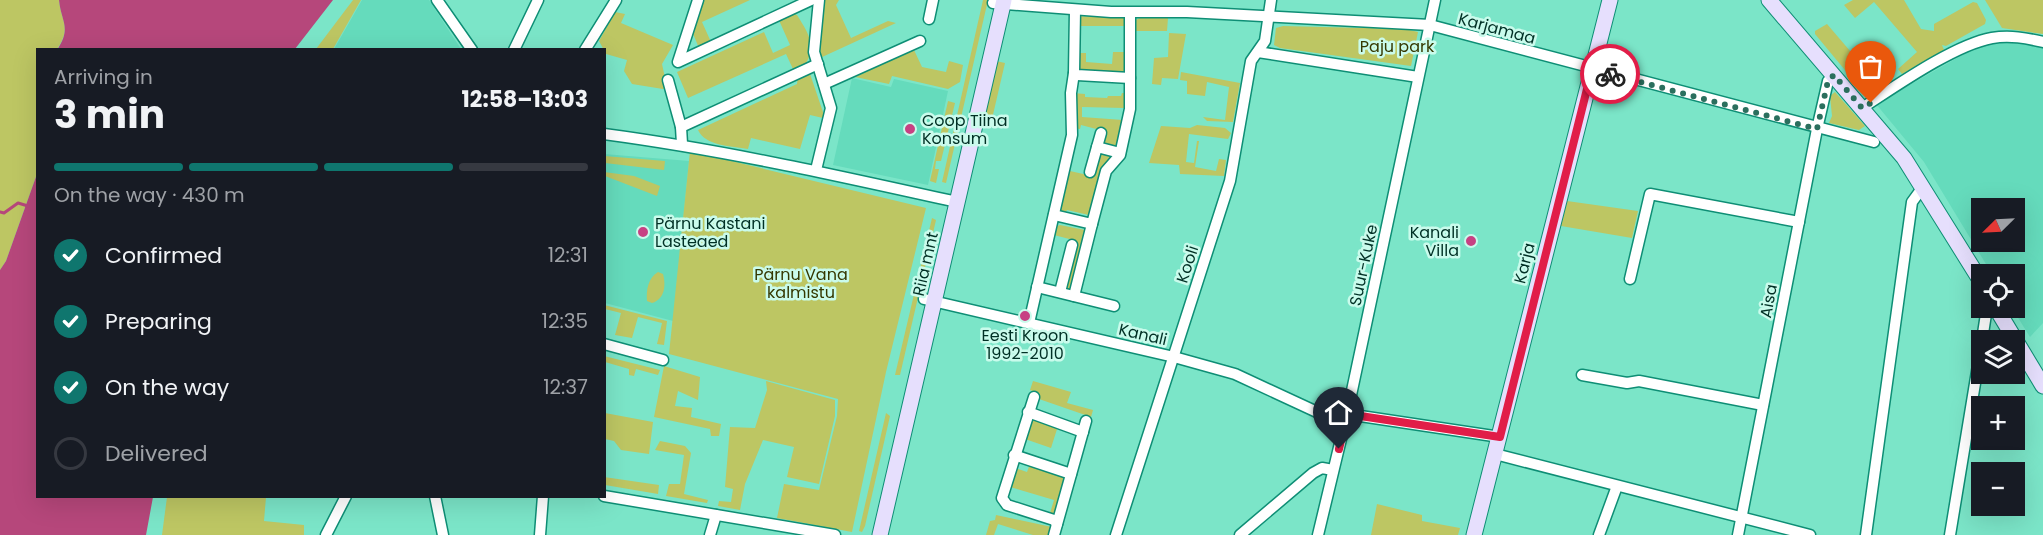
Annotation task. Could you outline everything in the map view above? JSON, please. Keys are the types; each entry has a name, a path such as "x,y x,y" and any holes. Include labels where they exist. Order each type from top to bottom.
{"street":[{"path":"437,0 471,48"},
{"path":"515,48 538,0"},
{"path":"586,48 616,0"},
{"path":"698,0 678,62 811,0"},
{"path":"816,170 831,108 814,52 819,0"},
{"path":"929,19 933,0"},
{"path":"1187,12 1190,0"},
{"name":"Kooli","path":"1116,535 1230,181 1251,61 1265,41 1270,0"},
{"name":"Suur-Kuke","path":"1318,535 1345,425 1436,0"},
{"name":"Karja","path":"1474,535 1610,0"},
{"path":"1769,0 1904,158 1971,265"},
{"name":"Karjamaa","path":"999,2 1075,10 1130,13 1187,12 1430,26 1817,129 1823,128 1874,142"},
{"name":"Riia mnt","path":"880,535 929,301 999,2"},
{"path":"1029,323 1072,135 1071,93 1074,73 1075,10"},
{"path":"1074,296 1106,171 1120,153 1130,109 1130,13"},
{"path":"1862,108 1968,45 1992,38 2016,36 2043,42"},
{"path":"824,84 920,41"},
{"path":"1258,52 1418,77"},
{"path":"681,127 818,64"},
{"path":"1074,73 1130,78"},
{"name":"Aisa","path":"1738,535 1817,129 1828,81 1834,75"},
{"path":"668,80 681,127 682,144"},
{"path":"1090,172 1101,133"},
{"path":"606,134 682,144 816,170 952,201"},
{"path":"1097,147 1120,153"},
{"path":"1866,535 1912,202 1923,187"},
{"path":"1630,279 1650,194 1799,222"},
{"path":"1054,215 1092,224"},
{"path":"1060,292 1072,245"},
{"path":"1037,287 1114,306"},
{"name":"Riia mnt","path":"870,535 929,301"},
{"name":"Kanali","path":"929,301 1174,357 1235,374 1345,425"},
{"path":"2002,318 2043,386"},
{"path":"606,345 663,360"},
{"path":"1582,375 1627,383 1639,381 1763,405"},
{"path":"1950,535 1975,384"},
{"path":"1034,397 1002,498 1007,505 1053,520 1056,530"},
{"path":"1028,412 1084,427 1056,530"},
{"path":"1347,414 1500,437"},
{"path":"1495,454 1810,535"},
{"path":"1014,455 1071,474"},
{"path":"1240,535 1313,473 1322,468 1333,470"},
{"path":"1599,535 1617,486"},
{"path":"606,496 835,535"},
{"path":"326,535 345,498"},
{"path":"435,498 443,535"},
{"path":"540,535 543,498"},
{"path":"710,535 716,514"}],"shaded area":[{"path":"59,0 333,0 296,48 58,48 65,30"},
{"path":"362,0 429,0 460,48 335,48"},
{"path":"2017,42 2043,48 2043,323 2030,337 2018,318 2025,318 2025,264 1986,264 1979,252 2025,252 2025,198 1971,198 1971,239 1924,162 1876,104 1973,49 1986,44"},
{"path":"852,78 891,87 894,79 948,91 928,185 833,165"},
{"name":"Pärnu Kastani Lasteaed","path":"606,154 689,161 673,321 606,303"},
{"path":"36,177 36,498 153,498 146,535 0,535 0,270 6,261"}],"green space":[{"path":"0,0 59,0 64,35 58,48 36,48 36,177 6,261 0,270"},
{"path":"353,0 361,0 334,48 317,48"},
{"path":"700,0 750,0 702,22 711,42 699,48 691,29"},
{"path":"825,0 839,0 836,5 851,38 888,21 896,23 820,58 818,49"},
{"path":"983,0 988,0 946,183 942,182"},
{"path":"1853,0 1904,0 1921,29 1934,31 1934,24 1973,2 1977,3 1986,20 1985,24 1946,46 1942,45 1944,50 1902,74 1898,69 1917,52 1874,2 1855,18 1844,5"},
{"path":"1985,0 2043,0 2043,34 2002,28"},
{"path":"615,12 625,14 621,23 673,45 662,64 667,87 663,89 632,84 624,71 627,60 606,54 606,48 603,48 599,41"},
{"path":"791,12 797,15 811,44 806,63 793,69 786,54 688,98 677,72 764,32 773,53 790,45 778,18"},
{"path":"1077,16 1126,18 1126,26 1078,26"},
{"path":"1168,18 1167,31 1135,31 1136,20"},
{"path":"1827,24 1880,86 1864,93 1815,34 1815,31"},
{"name":"Paju park","path":"1283,26 1405,29 1418,32 1411,66 1280,48 1274,45 1276,28"},
{"path":"1169,33 1186,34 1178,79 1162,78 1161,85 1152,84 1154,58 1168,57"},
{"path":"914,50 922,67 946,72 949,61 963,65 960,82 948,89 892,76 889,84 855,77"},
{"path":"1113,52 1127,52 1126,73 1078,74 1076,53 1086,53 1086,62 1112,64"},
{"path":"996,61 1005,63 992,119 983,118"},
{"path":"809,71 824,115 823,118 810,115 800,149 751,138 748,149 727,146 707,139 698,130 797,84 798,76"},
{"path":"1181,72 1240,83 1233,122 1207,121 1203,117 1225,120 1229,87 1207,82 1205,96 1187,94 1187,81 1180,80"},
{"path":"1835,92 1865,126 1859,130 1829,123 1832,116 1830,96"},
{"path":"1073,93 1085,94 1085,97 1107,98 1127,93 1124,108 1082,107 1082,117 1123,120 1118,148 1103,145 1104,131 1081,125 1080,129 1074,128"},
{"path":"948,101 955,103 941,161 936,161 935,169 939,169 936,183 930,181"},
{"path":"1197,125 1225,128 1231,133 1228,139 1189,134 1186,162 1194,163 1197,141 1199,141 1195,167 1216,171 1219,159 1226,160 1224,176 1180,174 1179,165 1149,163 1161,126 1190,128"},
{"name":"Pärnu Vana kalmistu","path":"690,151 926,208 886,372 852,532 777,518 784,484 819,490 837,416 838,399 669,354"},
{"path":"1101,151 1116,155 1093,216 1067,210 1065,213 1060,212 1070,171 1092,176"},
{"path":"606,156 665,161 664,170 606,163"},
{"path":"606,172 634,176 660,186 657,196 606,176"},
{"path":"1567,201 1638,211 1632,238 1561,226"},
{"path":"932,218 936,220 900,375 895,375"},
{"path":"1057,226 1085,230 1069,291 1065,290 1077,241 1054,235"},
{"path":"658,272 663,274 664,291 660,298 652,303 647,301 647,289 650,281"},
{"path":"606,306 667,321 664,345 657,344 662,323 638,317 632,338 615,335 621,313 606,309"},
{"path":"606,356 660,370 658,375 636,369 634,376 629,375 629,369 606,362"},
{"path":"664,366 700,377 698,400 678,391 675,406 692,408 691,417 721,424 719,436 711,436 710,429 654,417"},
{"path":"766,381 835,400 835,416 819,484 787,477 794,447 763,440 745,484 740,510 718,506 719,501 731,502 733,489 725,487 730,427 755,428 767,390"},
{"path":"1033,381 1071,392 1067,403 1093,410 1091,417 1039,399 1040,394 1030,390"},
{"path":"606,413 653,422 649,454 621,450 614,441 606,439"},
{"path":"886,413 890,416 862,532 859,531"},
{"path":"1033,418 1058,426 1051,448 1025,439 1021,452 1028,457 1017,451 1027,421"},
{"path":"660,441 685,446 691,453 684,494 708,500 707,503 666,496 669,484 680,484 684,455 655,450"},
{"path":"1030,464 1067,477 1056,515 1040,512 1050,513 1054,500 1010,487 1006,498 1014,503 1007,501 1004,496 1012,467 1027,472"},
{"path":"606,477 659,485 658,494 606,485"},
{"path":"167,498 266,498 264,521 304,525 304,535 162,535"},
{"path":"1377,504 1422,515 1422,521 1460,528 1458,535 1371,535"},
{"path":"996,515 1052,527 1050,535 1033,535 998,524 994,535 986,535 990,521 995,520"}],"waterway":[{"path":"0,212 4,213 18,203 28,206"}],"way so far":[{"path":"1610,74 1817,129 1828,81 1834,75 1862,108 1871,103"}],"place":[{"name":"Coop Tiina Konsum","path":"910,129"},
{"name":"Pärnu Kastani Lasteaed","path":"643,232"},
{"name":"Kanali Villa","path":"1471,241"},
{"name":"Eesti Kroon 1992-2010","path":"1025,316"}],"route":[{"path":"1339,449 1347,414 1354,413 1500,437 1592,69 1610,74"}]}
